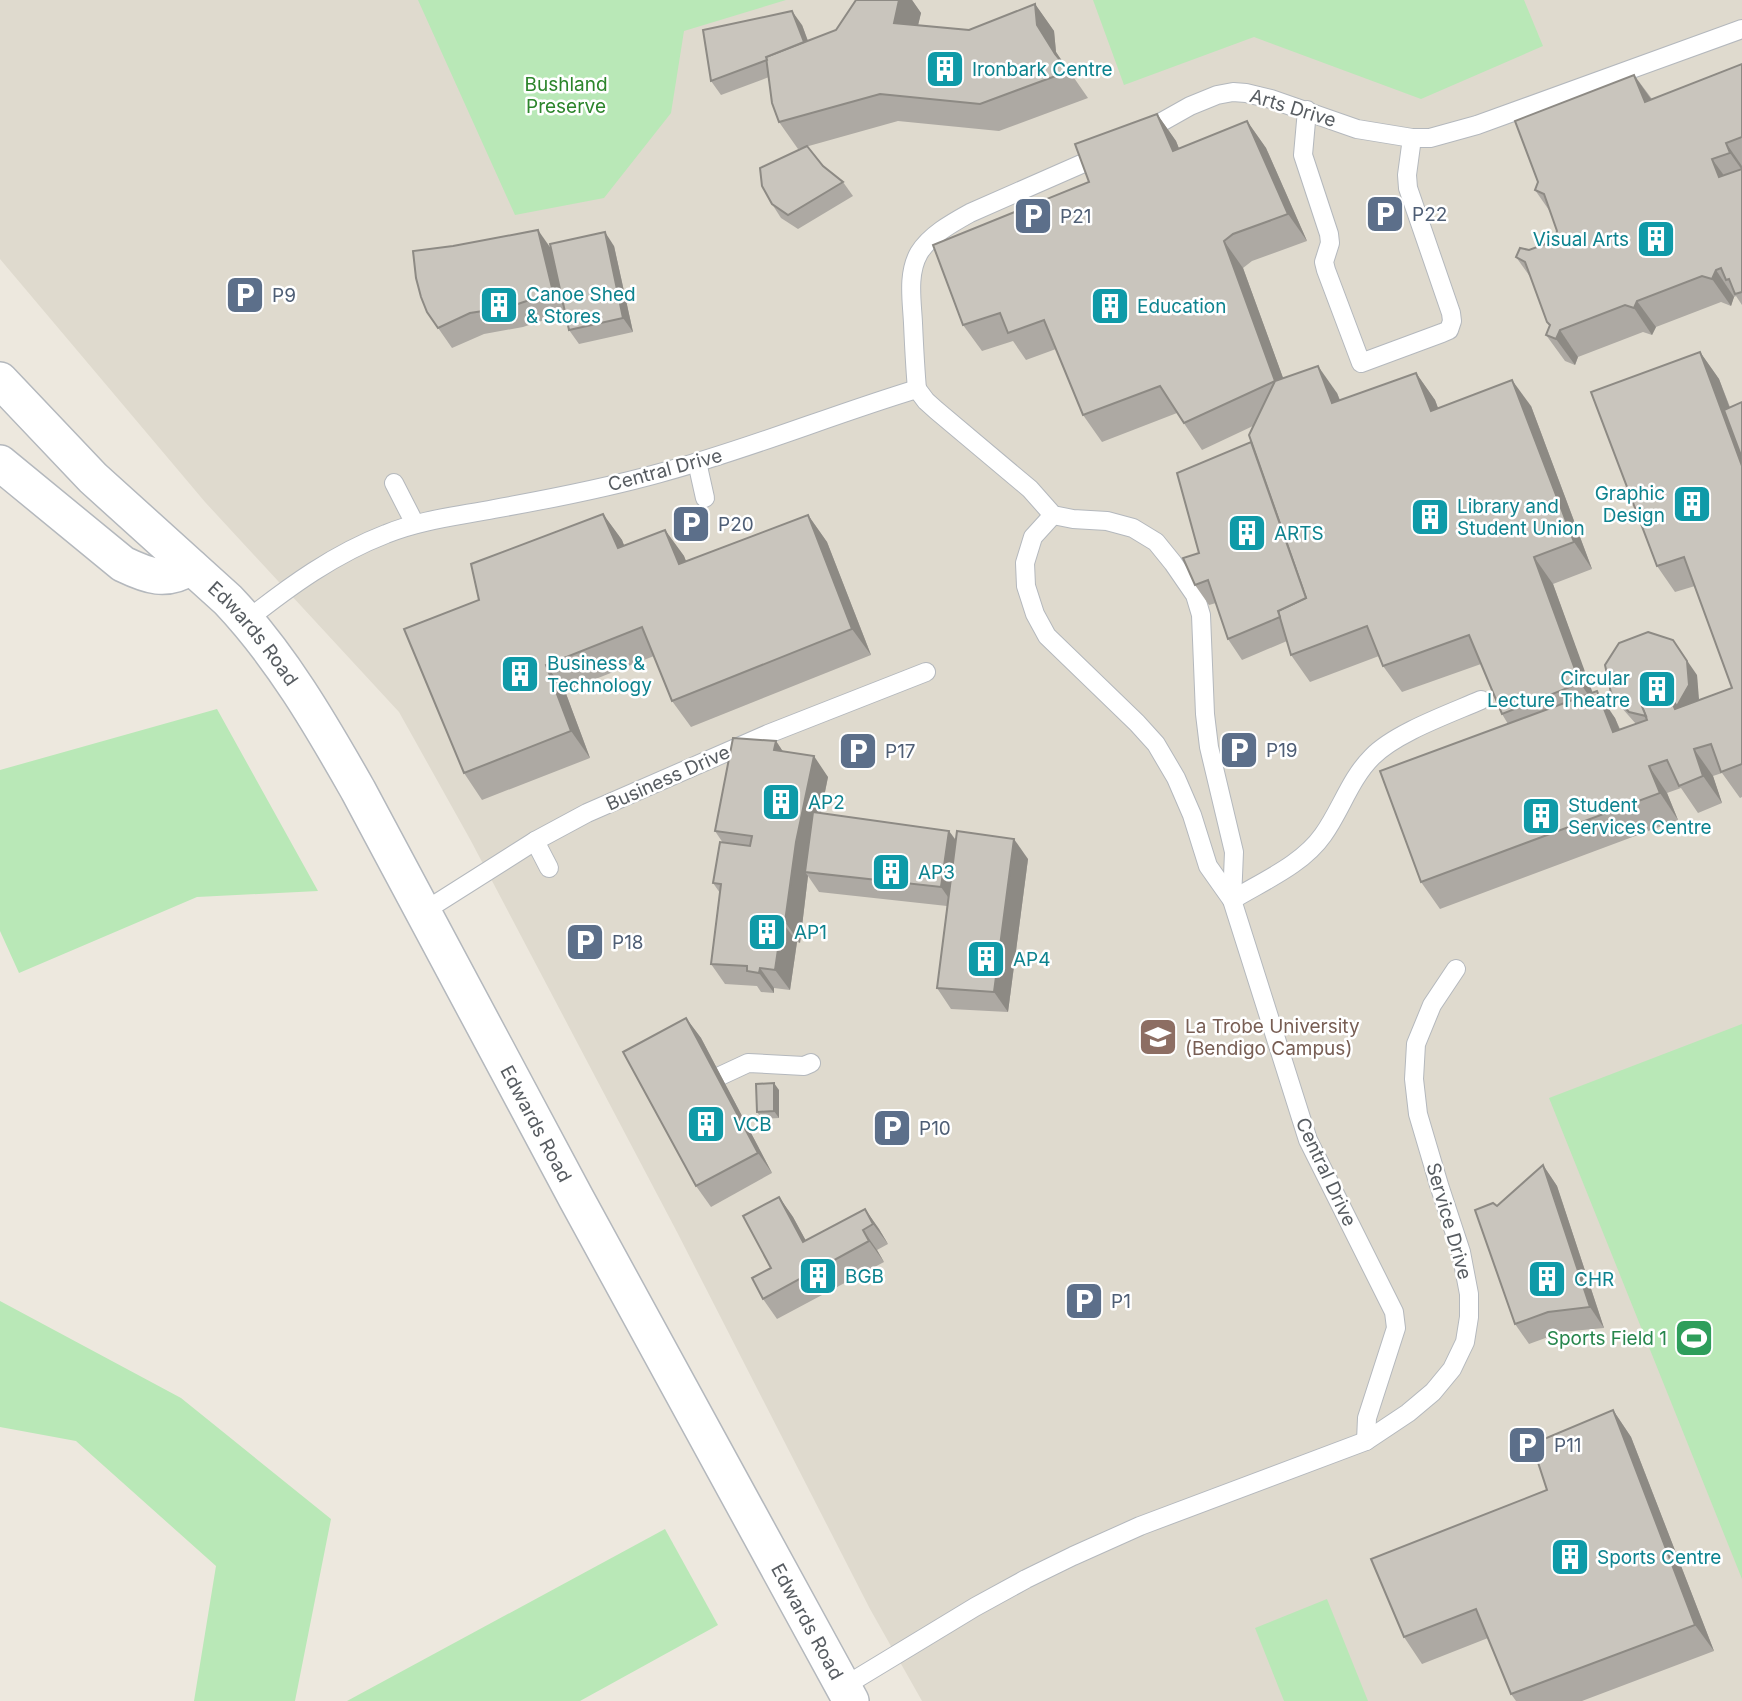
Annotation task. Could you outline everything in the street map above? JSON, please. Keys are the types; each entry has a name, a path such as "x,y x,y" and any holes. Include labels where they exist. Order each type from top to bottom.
{"street":[{"name":"Edwards Road","path":"0,380 93,478 247,620 327,736 847,1694"},
{"name":"Edwards Road","path":"0,463 124,564 145,574 165,577 191,567"}],"lane":[{"name":"Arts Drive","path":"917,389 911,291 913,271 919,254 935,236 970,213 1066,172 1127,142 1190,106 1217,95 1246,93 1307,110 1357,129 1412,138 1430,138 1477,125 1742,29"},
{"path":"1307,110 1303,155 1329,234 1325,270 1361,363 1449,330 1452,321 1408,188 1412,138"},
{"path":"917,389 926,401 1030,489 1053,515"},
{"name":"Central Drive","path":"247,620 318,567 352,548 415,524 549,499 659,474 917,389"},
{"path":"697,463 705,498"},
{"path":"394,483 415,524"},
{"name":"Central Drive","path":"1232,900 1234,852 1209,747 1201,615 1195,595 1156,542 1133,527 1053,515 1032,537 1025,563 1026,586 1035,614 1047,636 1156,744 1176,778 1192,815 1208,866 1232,900 1308,1140 1394,1312 1396,1328 1367,1418 1366,1441"},
{"name":"Business Drive","path":"423,912 536,841 587,814 768,734 926,672"},
{"path":"1232,900 1308,852 1323,836 1359,771 1374,755 1418,728 1481,699"},
{"path":"536,841 549,868"},
{"name":"Service Drive","path":"847,1694 975,1607 1026,1579 1140,1526 1366,1441 1408,1413 1433,1392 1452,1369 1465,1342 1469,1294 1464,1262 1418,1114 1414,1079 1416,1044 1432,1005 1456,969"},
{"path":"720,1076 748,1063 804,1066 811,1063"}],"shaded area":[{"name":"La Trobe University (Bendigo Campus)","path":"0,0 1742,0 1742,1701 922,1701 870,1609 677,1232 471,841 399,712 205,502 0,259"}],"green space":[{"name":"Bushland Preserve","path":"418,0 786,0 684,31 671,113 604,198 515,215"},
{"path":"1093,0 1524,0 1543,46 1421,99 1254,37 1124,85"},
{"path":"217,709 318,891 197,897 19,973 0,931 0,770"},
{"name":"Sports Field 1","path":"1742,1024 1742,1579 1549,1098"},
{"path":"0,1301 181,1398 331,1519 295,1701 194,1701 216,1566 76,1441 0,1427"},
{"path":"665,1529 718,1625 580,1701 347,1701"},
{"path":"1327,1599 1368,1701 1284,1701 1255,1628"}],"building":[{"path":"856,0 899,0 894,23 969,30 1035,4 1037,25 1069,71 980,104 880,94 779,122 772,103 766,57 836,30"},
{"path":"792,11 804,42 766,57 767,60 711,81 703,30"},
{"name":"Visual Arts","path":"1742,64 1742,137 1726,143 1730,153 1712,159 1719,177 1742,169 1742,292 1735,294 1721,268 1716,270 1712,279 1702,276 1637,301 1634,308 1625,305 1560,330 1556,339 1546,335 1550,325 1525,262 1516,257 1520,248 1529,250 1554,241 1557,231 1544,194 1535,190 1538,182 1515,121 1634,75 1645,102"},
{"name":"Education","path":"1157,114 1173,151 1247,121 1288,214 1233,234 1224,241 1275,381 1184,423 1160,386 1083,415 1044,320 1008,333 1000,313 963,325 933,245 1089,182 1075,144"},
{"path":"807,146 823,166 843,182 788,215 772,204 762,186 760,168"},
{"name":"Canoe Shed & Stores","path":"538,230 553,292 509,307 470,313 438,328 421,297 413,251"},
{"path":"605,232 623,318 569,330 550,244"},
{"path":"1700,352 1742,466 1742,764 1721,772 1711,744 1694,749 1703,776 1679,786 1667,760 1649,766 1660,793 1421,882 1380,771 1597,691 1613,732 1647,720 1641,704 1668,694 1675,709 1732,688 1684,557 1657,566 1591,392"},
{"name":"Library and Student Union","path":"1318,366 1332,403 1416,373 1431,411 1512,380 1574,542 1534,557 1580,683 1502,714 1469,635 1383,666 1367,626 1291,655 1278,611 1306,598 1249,435 1275,381"},
{"path":"1742,402 1742,458 1724,410"},
{"name":"ARTS","path":"1251,442 1306,598 1278,611 1280,617 1228,639 1208,580 1195,585 1183,558 1199,553 1177,473"},
{"name":"Business & Technology","path":"603,514 618,548 665,530 679,564 808,515 852,629 672,701 642,627 546,665 571,731 464,773 404,629 479,600 471,564"},
{"name":"Circular Lecture Theatre","path":"1648,632 1673,640 1687,661 1689,685 1677,706 1668,694 1641,704 1646,716 1629,712 1611,693 1605,665 1619,643"},
{"path":"733,738 776,741 774,750 814,756 796,842 775,970 760,968 759,973 747,971 747,966 711,964 721,884 713,883 720,842 750,846 752,836 715,831"},
{"name":"AP3","path":"813,812 949,831 941,887 805,872"},
{"name":"AP4","path":"957,831 1014,839 994,992 937,988"},
{"name":"VCB","path":"686,1018 758,1153 696,1186 623,1052"},
{"path":"774,1083 774,1111 757,1112 756,1084"},
{"name":"CHR","path":"1543,1165 1590,1307 1548,1312 1515,1324 1475,1210 1493,1203 1497,1206"},
{"path":"779,1197 803,1242 865,1209 873,1224 863,1230 869,1241 763,1299 752,1278 771,1268 743,1216"},
{"name":"Sports Centre","path":"1613,1410 1695,1625 1511,1694 1476,1609 1404,1637 1371,1559 1547,1490 1532,1444"}],"place":[{"name":"Ironbark Centre","path":"945,69"},
{"name":"P22","path":"1385,214"},
{"name":"P21","path":"1033,216"},
{"name":"Visual Arts","path":"1656,239"},
{"name":"P9","path":"245,295"},
{"name":"Canoe Shed & Stores","path":"499,305"},
{"name":"Education","path":"1110,306"},
{"name":"Graphic Design","path":"1692,504"},
{"name":"Library and Student Union","path":"1430,517"},
{"name":"P20","path":"691,524"},
{"name":"ARTS","path":"1247,533"},
{"name":"Business & Technology","path":"520,674"},
{"name":"Circular Lecture Theatre","path":"1657,689"},
{"name":"P19","path":"1239,750"},
{"name":"P17","path":"858,751"},
{"name":"AP2","path":"781,802"},
{"name":"Student Services Centre","path":"1541,816"},
{"name":"AP3","path":"891,872"},
{"name":"AP1","path":"767,932"},
{"name":"P18","path":"585,942"},
{"name":"AP4","path":"986,959"},
{"name":"La Trobe University (Bendigo Campus)","path":"1158,1037"},
{"name":"VCB","path":"706,1124"},
{"name":"P10","path":"892,1128"},
{"name":"BGB","path":"818,1276"},
{"name":"CHR","path":"1547,1279"},
{"name":"P1","path":"1084,1301"},
{"name":"Sports Field 1","path":"1694,1338"},
{"name":"P11","path":"1527,1445"},
{"name":"Sports Centre","path":"1570,1557"}]}
